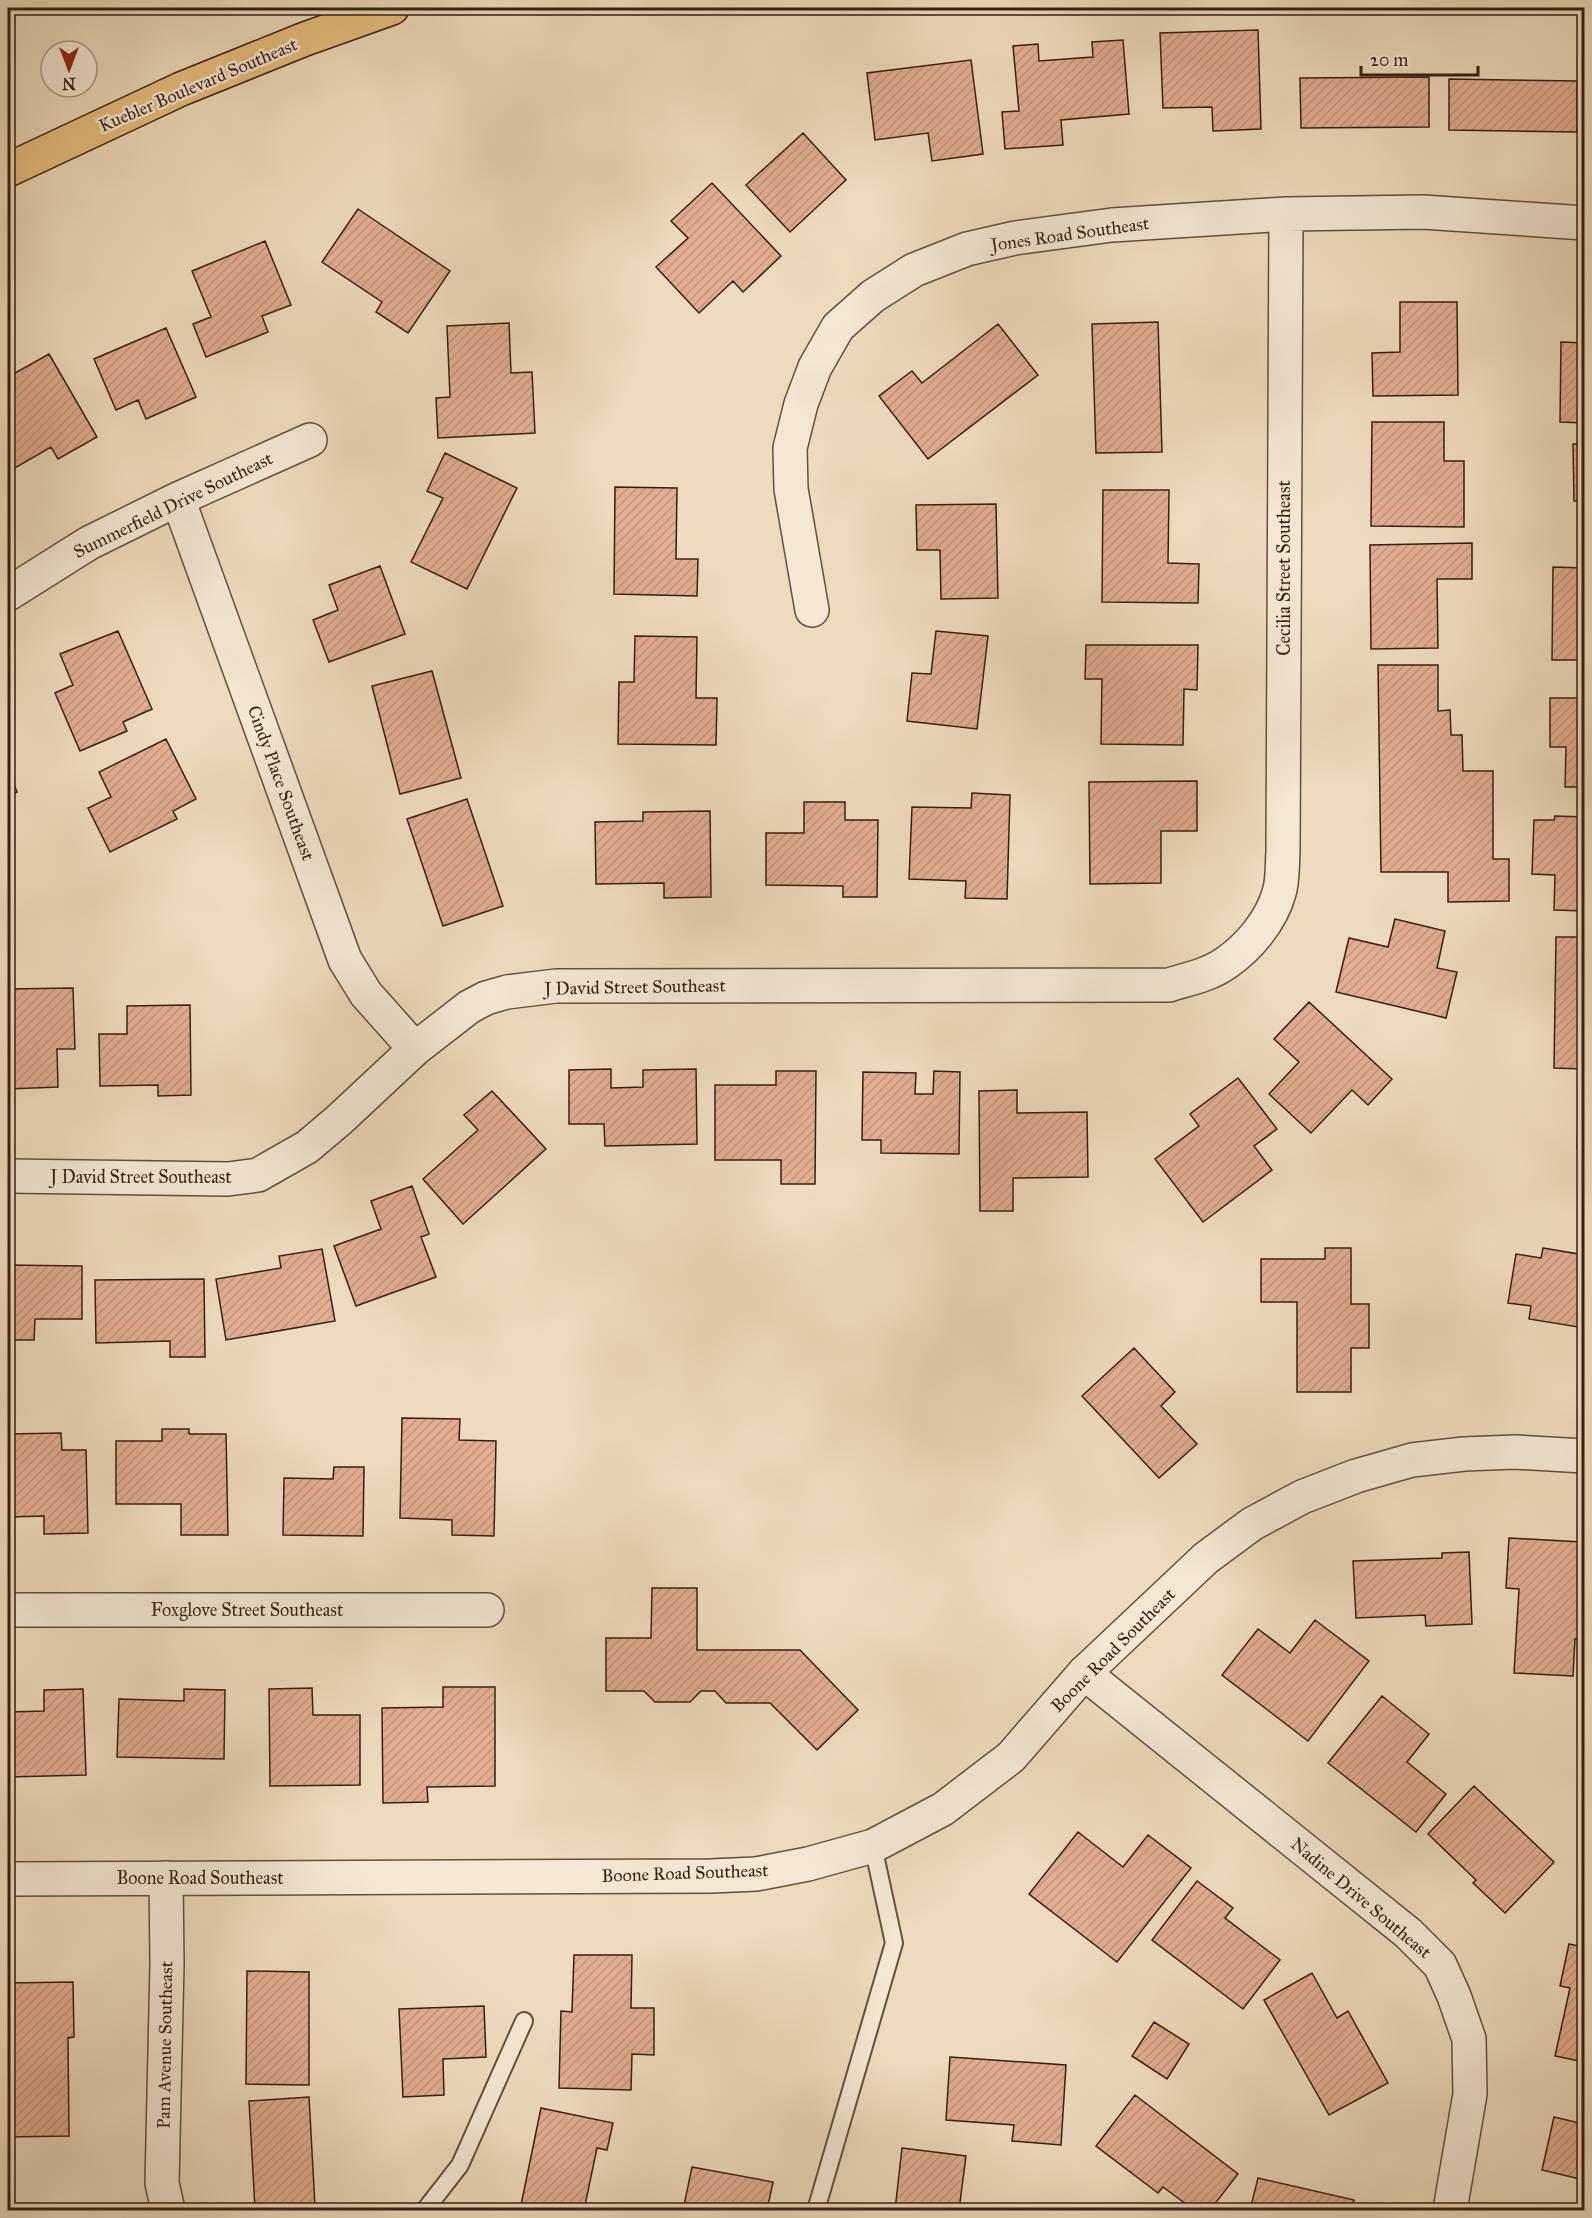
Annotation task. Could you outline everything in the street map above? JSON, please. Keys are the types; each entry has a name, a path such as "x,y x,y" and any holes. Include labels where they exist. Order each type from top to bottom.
{"main road":[{"name":"Kuebler Boulevard Southeast","path":"8,170 181,89 305,39 392,8"}],"street":[{"name":"Jones Road Southeast","path":"813,610 791,489 789,448 801,404 815,367 838,327 873,296 915,270 967,249 1015,238 1112,225 1286,214 1423,212 1584,223"},
{"name":"Cecilia Street Southeast","path":"1268,920 1280,892 1283,852 1286,214"},
{"name":"Summerfield Drive Southeast","path":"8,594 89,543 178,499 310,440"},
{"name":"Cindy Place Southeast","path":"178,499 345,960 366,994 415,1049"},
{"name":"J David Street Southeast","path":"8,1176 228,1179 258,1175 307,1147 415,1049 469,1007 486,998 507,992 556,986 1169,985 1202,975 1226,963 1268,920"},
{"name":"Boone Road Southeast","path":"8,1879 734,1875 756,1874 808,1864 873,1846 943,1809 1011,1757 1084,1673 1206,1558 1252,1524 1302,1497 1356,1476 1413,1460 1464,1454 1515,1452 1584,1456"},
{"name":"Foxglove Street Southeast","path":"8,1610 487,1610"},
{"name":"Nadine Drive Southeast","path":"1084,1673 1408,1933 1440,1965 1454,1996 1468,2039 1470,2094 1450,2211"},
{"name":"Pam Avenue Southeast","path":"166,1878 167,1964 162,2183 168,2211"}],"lane":[{"path":"816,2211 894,1943 873,1846"},
{"path":"429,2210 460,2165 524,2021"}],"building":[{"path":"1258,30 1261,129 1213,131 1212,107 1163,108 1160,33"},
{"path":"1123,40 1129,114 1061,120 1063,145 1005,149 1002,112 1019,111 1013,46 1038,44 1039,61 1093,57 1092,42"},
{"path":"971,60 983,154 932,161 928,133 875,140 867,73"},
{"path":"1429,77 1429,127 1301,128 1300,78"},
{"path":"1449,79 1577,81 1577,132 1449,130"},
{"path":"803,133 846,180 790,232 746,185"},
{"path":"712,183 781,256 743,292 733,281 699,313 656,267 688,238 671,221"},
{"path":"358,209 450,271 408,333 376,312 382,302 322,262"},
{"path":"265,241 291,305 262,316 268,332 206,357 193,324 211,317 192,271"},
{"path":"1400,302 1457,302 1458,395 1373,396 1372,353 1400,352"},
{"path":"1158,322 1162,452 1096,453 1092,324"},
{"path":"509,323 511,373 532,372 535,433 438,438 436,398 450,397 447,326"},
{"path":"998,324 1038,375 928,459 879,396 912,371 922,383"},
{"path":"166,328 196,397 146,419 138,400 116,410 94,359"},
{"path":"1561,342 1584,343 1584,423 1560,422"},
{"path":"49,354 97,437 58,459 51,447 8,472 8,377"},
{"path":"1372,422 1444,422 1444,461 1464,461 1464,527 1371,526"},
{"path":"1573,444 1584,444 1584,501 1574,501"},
{"path":"445,453 517,488 467,589 411,562 443,498 427,491"},
{"path":"615,487 677,488 676,559 698,559 697,596 614,594"},
{"path":"1103,490 1169,490 1168,563 1199,564 1198,603 1102,602"},
{"path":"996,504 998,598 941,599 940,550 917,550 916,505"},
{"path":"1472,543 1472,579 1437,579 1438,648 1371,649 1370,545"},
{"path":"380,566 405,634 329,662 313,620 338,610 329,585"},
{"path":"1553,567 1584,568 1584,660 1552,660"},
{"path":"118,631 152,709 123,722 127,731 80,751 55,693 73,685 60,654"},
{"path":"936,631 988,636 977,729 907,721 912,673 931,674"},
{"path":"635,636 697,637 696,698 717,698 716,745 618,744 619,682 634,682"},
{"path":"1086,645 1198,645 1197,690 1184,689 1183,745 1101,744 1102,679 1085,679"},
{"path":"1378,665 1438,665 1438,711 1450,710 1451,735 1462,735 1463,771 1493,771 1493,859 1509,859 1509,901 1448,902 1448,872 1381,872"},
{"path":"432,671 461,778 400,794 372,686"},
{"path":"1550,698 1584,698 1584,787 1565,787 1566,747 1550,747"},
{"path":"166,739 196,799 173,811 177,819 110,852 88,808 111,797 99,772"},
{"path":"8,768 17,792 8,796"},
{"path":"1197,781 1197,831 1161,831 1161,883 1090,884 1089,782"},
{"path":"972,793 1010,795 1007,899 965,898 966,881 909,879 912,807 971,808"},
{"path":"467,799 503,906 443,926 407,819"},
{"path":"804,802 845,802 845,820 878,820 877,897 843,897 843,886 766,885 766,833 804,833"},
{"path":"710,811 711,897 664,898 664,883 596,884 595,822 643,821 643,812"},
{"path":"1555,816 1584,817 1584,911 1554,910 1555,875 1532,874 1534,820 1554,820"},
{"path":"1395,919 1445,931 1437,968 1457,972 1446,1018 1336,992 1349,938 1388,947"},
{"path":"1556,937 1584,937 1584,1069 1554,1068"},
{"path":"73,988 75,1049 57,1049 58,1087 8,1089 8,989"},
{"path":"1309,1002 1392,1079 1368,1105 1352,1090 1311,1133 1269,1094 1299,1062 1274,1039"},
{"path":"190,1005 191,1095 158,1096 158,1085 100,1086 99,1034 127,1034 127,1006"},
{"path":"611,1069 611,1088 643,1087 643,1070 696,1069 697,1144 605,1146 604,1124 569,1124 569,1070"},
{"path":"776,1071 816,1071 815,1184 781,1184 781,1160 715,1160 715,1085 776,1085"},
{"path":"934,1071 960,1072 959,1154 881,1153 881,1140 862,1140 863,1072 916,1073 915,1094 933,1094"},
{"path":"1238,1078 1277,1129 1254,1146 1272,1170 1203,1222 1155,1159 1199,1126 1190,1114"},
{"path":"1017,1090 1017,1113 1087,1112 1088,1177 1013,1178 1013,1211 980,1211 979,1091"},
{"path":"492,1091 546,1149 463,1224 423,1179 478,1130 464,1115"},
{"path":"1579,1091 1584,1091 1584,1149 1577,1149"},
{"path":"412,1186 429,1234 421,1237 436,1277 356,1306 334,1246 381,1229 371,1201"},
{"path":"1325,1248 1351,1248 1351,1304 1369,1304 1369,1348 1351,1348 1351,1392 1297,1392 1297,1302 1261,1302 1261,1259 1325,1259"},
{"path":"1543,1248 1584,1255 1584,1316 1580,1315 1578,1327 1529,1319 1531,1306 1508,1303 1516,1254 1541,1258"},
{"path":"322,1249 335,1321 226,1340 216,1279 281,1268 279,1256"},
{"path":"8,1265 82,1266 82,1319 35,1319 34,1340 8,1340"},
{"path":"204,1279 205,1357 170,1357 170,1341 96,1343 95,1280"},
{"path":"1134,1348 1175,1392 1161,1406 1197,1444 1159,1478 1082,1396"},
{"path":"402,1418 460,1419 459,1440 496,1441 494,1536 452,1535 452,1520 400,1518"},
{"path":"162,1429 189,1429 189,1434 226,1434 228,1535 181,1535 181,1504 116,1504 116,1441 162,1441"},
{"path":"61,1433 62,1450 86,1450 88,1533 44,1534 44,1516 9,1517 8,1434"},
{"path":"334,1467 364,1467 363,1536 283,1535 284,1478 333,1479"},
{"path":"1509,1538 1582,1542 1579,1605 1584,1605 1584,1640 1575,1639 1573,1676 1514,1673 1519,1589 1506,1588"},
{"path":"1469,1552 1472,1624 1426,1626 1425,1615 1356,1618 1353,1561 1442,1558 1442,1553"},
{"path":"652,1588 697,1588 697,1650 800,1650 858,1710 817,1750 770,1703 726,1703 715,1691 701,1691 690,1702 655,1702 644,1691 606,1691 606,1638 651,1638"},
{"path":"1315,1620 1369,1661 1308,1741 1222,1675 1258,1629 1290,1653"},
{"path":"443,1687 495,1687 495,1786 427,1787 428,1802 383,1803 382,1708 443,1707"},
{"path":"312,1688 313,1715 360,1715 360,1785 270,1786 269,1689"},
{"path":"83,1689 86,1775 8,1777 8,1712 44,1711 44,1690"},
{"path":"184,1689 225,1690 224,1759 117,1757 119,1699 184,1701"},
{"path":"1382,1696 1429,1734 1407,1762 1446,1794 1416,1832 1328,1763"},
{"path":"1474,1786 1554,1862 1505,1913 1473,1883 1476,1880 1428,1834"},
{"path":"1078,1832 1123,1867 1148,1835 1191,1868 1117,1962 1029,1894"},
{"path":"1197,1881 1233,1908 1225,1918 1280,1960 1243,2009 1152,1940"},
{"path":"1569,1944 1584,1947 1584,2062 1555,2056 1570,1988 1560,1986"},
{"path":"574,1955 632,1955 631,2008 654,2008 654,2055 632,2054 631,2090 559,2088 561,2011 572,2012"},
{"path":"247,1971 309,1972 309,2085 246,2084"},
{"path":"1312,1973 1337,2018 1348,2011 1388,2083 1329,2115 1264,2000"},
{"path":"73,1982 74,2037 68,2038 69,2136 8,2137 8,1983"},
{"path":"484,2006 486,2057 443,2059 444,2095 403,2097 399,2009"},
{"path":"1154,2022 1189,2044 1167,2079 1132,2056"},
{"path":"950,2057 1066,2065 1061,2145 1012,2141 1014,2125 946,2120"},
{"path":"1135,2095 1238,2174 1210,2210 1194,2210 1163,2187 1158,2193 1096,2146"},
{"path":"309,2097 315,2206 255,2209 249,2101"},
{"path":"541,2108 613,2123 607,2150 597,2148 584,2210 520,2210"},
{"path":"1554,2117 1584,2124 1584,2180 1542,2170"},
{"path":"902,2148 966,2156 959,2210 895,2210"},
{"path":"692,2167 773,2182 767,2210 683,2210"},
{"path":"1258,2178 1354,2200 1351,2210 1250,2210"}]}
